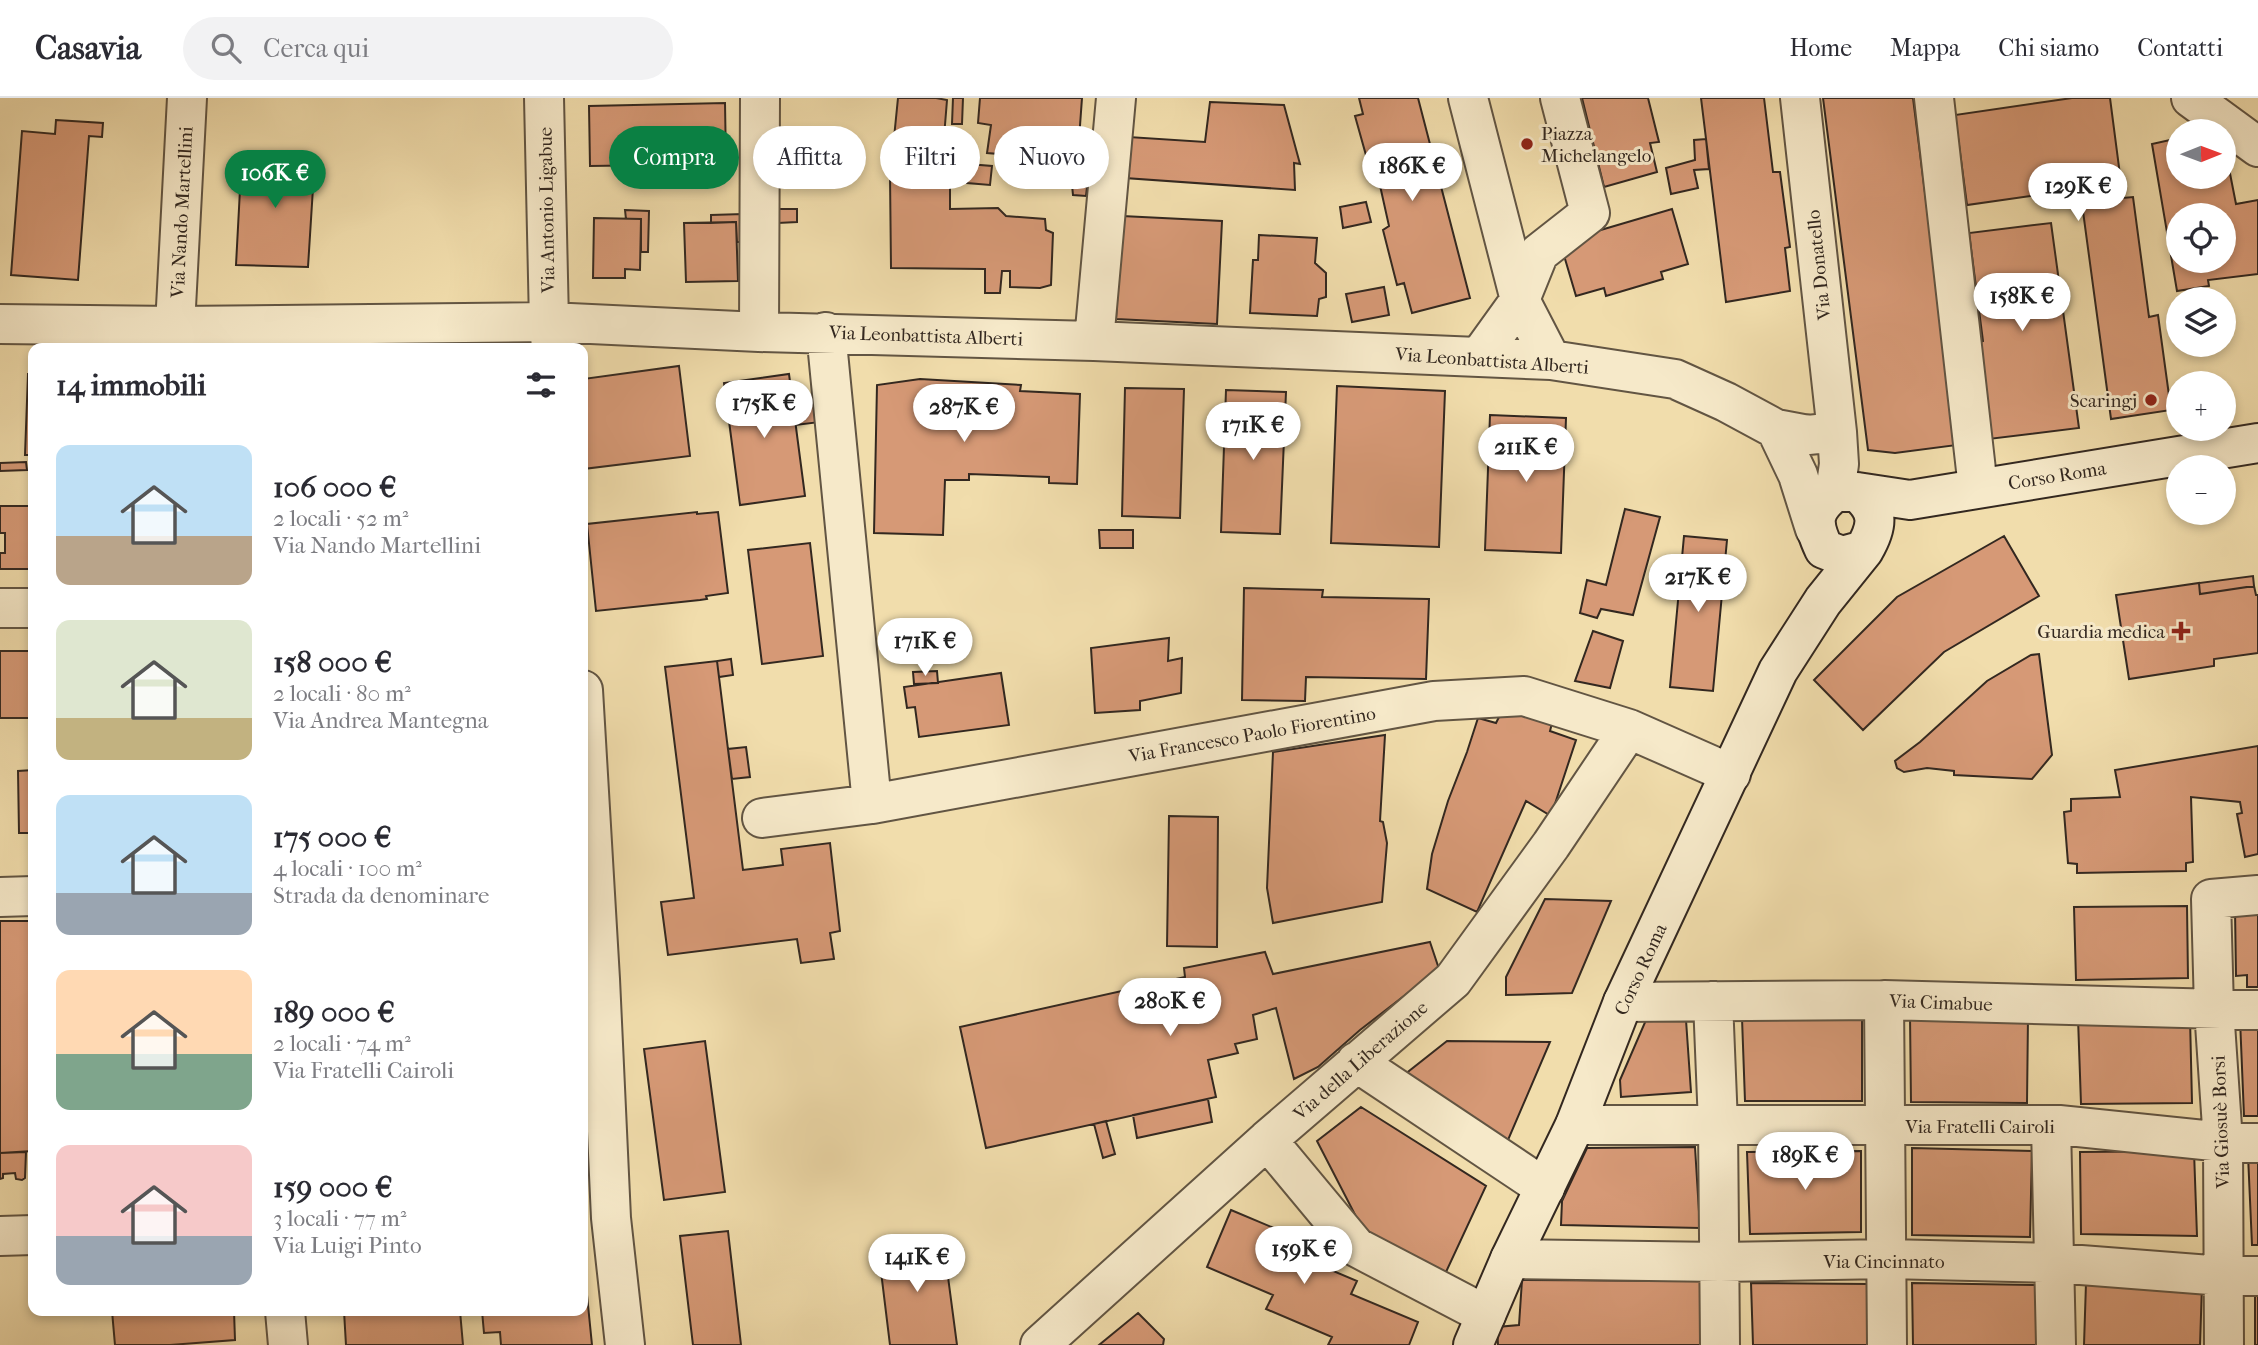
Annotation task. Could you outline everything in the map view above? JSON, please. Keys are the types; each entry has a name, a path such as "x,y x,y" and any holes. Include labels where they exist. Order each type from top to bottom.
{"street":[{"name":"Via Nando Martellini","path":"175,326 187,98"},
{"name":"Via Antonio Ligabue","path":"544,98 550,335"},
{"path":"759,331 760,98"},
{"path":"1094,341 1116,98"},
{"path":"1468,98 1520,300 1551,360"},
{"path":"1479,357 1520,300 1539,253 1590,214 1560,98"},
{"name":"Via Donatello","path":"1800,98 1837,432"},
{"path":"1934,98 1978,488"},
{"path":"2191,98 2250,134"},
{"name":"Via Leonbattista Alberti","path":"0,324 132,337 175,326 550,335 826,332 1551,360 1675,379 1776,429 1808,435 1837,432"},
{"path":"826,332 872,804"},
{"path":"1776,429 1798,473 1831,512"},
{"path":"1831,512 1868,501 1875,516 1874,533 1864,550 1842,556 1831,512 1837,432"},
{"name":"Corso Roma","path":"1823,601 1831,512 2258,443"},
{"name":"Corso Roma","path":"1479,1330 1575,1125 1623,1002 1778,671 1823,601 1864,550"},
{"path":"0,608 28,608"},
{"name":"Via Francesco Paolo Fiorentino","path":"762,818 872,804 1434,701 1524,696 1629,729 1731,774"},
{"name":"Via della Liberazione","path":"1040,1345 1267,1140 1453,980 1551,845 1629,729"},
{"path":"588,870 597,1218 625,1345"},
{"name":"Via Giosuè Borsi","path":"2224,1345 2241,1276 2241,1142 2214,1009 2211,899 2258,895"},
{"path":"0,897 28,896"},
{"path":"1884,1000 1887,1345"},
{"name":"Via Cimabue","path":"1623,1002 1884,1000 2258,1010"},
{"path":"1713,1001 1718,1124 1720,1345"},
{"path":"1356,1062 1545,1188"},
{"name":"Via Fratelli Cairoli","path":"1575,1125 2050,1126 2241,1142"},
{"path":"2050,1126 2056,1345"},
{"path":"1267,1140 1356,1247 1479,1330"},
{"path":"0,1236 28,1235"},
{"name":"Via Cincinnato","path":"1510,1259 1720,1262 1887,1259 2055,1263 2241,1276"},
{"path":"285,1316 288,1345"}],"building":[{"path":"898,98 947,100 945,126 895,126"},
{"path":"953,98 963,98 962,124 952,124"},
{"path":"980,98 1082,98 1080,126 994,126 994,154 987,153 991,125 978,123"},
{"path":"1359,98 1418,98 1470,298 1412,313 1404,283 1397,285 1383,230 1389,226 1377,172 1371,173 1355,116 1363,114"},
{"path":"1582,98 1648,98 1659,142 1650,143 1657,172 1604,187"},
{"path":"1701,98 1764,98 1773,172 1780,172 1790,247 1785,248 1790,291 1726,302"},
{"path":"1823,98 1913,98 1957,445 1895,453 1868,450"},
{"path":"2072,98 2110,98 2123,198 2133,197 2149,317 2158,315 2166,373 2166,411 2111,419 2080,189 1967,205 1955,115"},
{"path":"1210,102 1284,105 1300,164 1294,163 1295,190 1125,178 1129,137 1205,142"},
{"path":"725,103 725,126 609,126 609,166 590,166 589,106"},
{"path":"56,120 103,123 102,137 89,136 78,280 11,275 22,131 55,134"},
{"path":"1706,139 1709,169 1694,170 1698,188 1671,194 1666,168 1695,160 1694,140"},
{"path":"2166,141 2166,189 2233,189 2236,203 2166,203 2166,226 2152,144"},
{"path":"242,152 315,156 308,267 236,265"},
{"path":"980,165 992,166 990,185 980,184"},
{"path":"890,189 950,189 950,209 998,208 1006,216 1045,219 1046,230 1053,233 1051,285 1040,288 1010,287 1010,271 1002,271 1000,293 985,293 985,269 891,268"},
{"path":"1072,189 1087,189 1086,196 1073,195"},
{"path":"2258,200 2258,274 2208,280 2209,286 2176,287 2174,273 2236,273 2236,204"},
{"path":"1366,202 1371,222 1343,228 1340,207"},
{"path":"778,209 797,209 797,222 778,223"},
{"path":"1672,209 1688,264 1661,272 1663,279 1606,296 1604,288 1576,296 1560,242"},
{"path":"625,210 649,211 648,252 641,252 641,219 626,219"},
{"path":"743,214 743,242 737,242 736,222 711,223 711,215"},
{"path":"1122,216 1222,221 1217,324 1116,319"},
{"path":"594,218 641,219 640,270 625,269 625,278 593,278"},
{"path":"736,222 738,281 686,282 684,223"},
{"path":"2051,223 2079,428 1989,439 1977,343 1983,341 1969,233"},
{"path":"1259,235 1317,238 1315,263 1326,273 1326,297 1319,299 1317,316 1250,313 1253,260 1258,260"},
{"path":"1384,287 1389,315 1352,322 1346,294"},
{"path":"679,366 690,456 588,468 588,378"},
{"path":"28,374 28,455 25,455"},
{"path":"789,374 805,496 740,505 724,383"},
{"path":"920,379 1021,385 1020,391 1080,394 1077,484 1049,483 1049,477 969,474 969,480 945,480 943,535 874,533 877,385"},
{"path":"1337,386 1445,391 1439,547 1331,543"},
{"path":"1125,388 1184,389 1180,518 1122,516"},
{"path":"1226,390 1286,392 1280,534 1221,532"},
{"path":"818,399 820,422 796,425 792,401"},
{"path":"1490,415 1566,418 1561,553 1485,550"},
{"path":"26,462 27,470 0,471 0,463"},
{"path":"0,506 28,506 28,569 0,569 0,553 5,553 5,533 0,533"},
{"path":"1625,509 1660,517 1633,615 1601,609 1597,618 1580,613 1587,580 1606,585"},
{"path":"718,512 728,593 706,596 707,599 700,600 596,611 588,524"},
{"path":"1099,530 1133,530 1133,548 1100,548"},
{"path":"1684,536 1727,540 1713,691 1670,687"},
{"path":"2004,536 2039,596 1944,652 1863,730 1814,680 1897,597"},
{"path":"810,543 823,656 762,664 748,550"},
{"path":"2253,576 2254,586 2200,594 2199,583"},
{"path":"2199,583 2200,594 2254,586 2258,595 2258,653 2214,659 2214,666 2129,679 2116,595"},
{"path":"1244,588 1323,590 1322,597 1429,599 1426,679 1306,677 1305,701 1242,700"},
{"path":"1593,631 1623,641 1610,688 1575,681"},
{"path":"1169,638 1168,661 1182,658 1181,693 1140,701 1140,710 1095,713 1091,648"},
{"path":"0,651 28,651 28,718 0,718"},
{"path":"2039,654 2052,755 2032,779 1954,775 1954,771 1927,768 1904,772 1897,768 1895,761 1987,681 2031,655"},
{"path":"731,659 733,675 719,677 717,661"},
{"path":"717,661 743,870 783,865 781,849 830,843 840,931 830,933 834,959 801,963 797,939 668,955 661,902 694,898 665,667"},
{"path":"937,671 938,683 914,684 913,672"},
{"path":"1001,673 1009,725 919,737 915,707 907,708 904,687"},
{"path":"1524,714 1552,723 1550,731 1576,740 1551,816 1526,801 1477,912 1427,889 1432,854 1478,718 1496,723 1500,715"},
{"path":"1385,735 1380,821 1383,822 1387,843 1382,902 1273,923 1267,888 1273,752"},
{"path":"2258,746 2258,854 2245,857 2237,814 2242,813 2240,802 2191,797 2193,862 2186,863 2186,871 2077,873 2077,864 2068,863 2064,812 2071,811 2071,799 2120,797 2115,770"},
{"path":"746,747 750,777 732,779 728,749"},
{"path":"28,770 28,833 19,833 18,771"},
{"path":"1169,816 1218,817 1217,947 1167,946"},
{"path":"2258,898 2258,987 2247,987 2247,975 2236,976 2235,909"},
{"path":"1545,899 1611,901 1572,993 1506,995 1506,977"},
{"path":"2187,906 2188,978 2076,980 2074,907"},
{"path":"0,921 28,921 28,1151 0,1153"},
{"path":"1430,942 1439,969 1360,1030 1318,1067 1294,1079 1276,1008 1253,1015 1257,1039 1235,1044 1238,1053 1208,1060 1216,1097 986,1148 960,1027 1185,977 1184,968 1265,952 1273,974"},
{"path":"1910,1016 2028,1017 2027,1103 1911,1102"},
{"path":"1742,1018 1862,1019 1862,1101 1745,1101"},
{"path":"2078,1018 2190,1018 2192,1103 2081,1104"},
{"path":"2240,1019 2258,1019 2258,1116 2244,1116"},
{"path":"1646,1020 1686,1020 1691,1092 1621,1097 1620,1080"},
{"path":"705,1041 725,1192 664,1200 644,1049"},
{"path":"1447,1041 1550,1042 1505,1147 1404,1075"},
{"path":"1208,1099 1212,1122 1137,1138 1133,1115"},
{"path":"1361,1107 1486,1186 1446,1272 1366,1236 1317,1141"},
{"path":"1106,1121 1115,1154 1103,1158 1094,1124"},
{"path":"1695,1147 1700,1228 1561,1225 1562,1201 1587,1148"},
{"path":"1912,1148 2032,1151 2030,1237 1912,1235"},
{"path":"1861,1151 1861,1232 1750,1234 1747,1152"},
{"path":"2194,1151 2197,1236 2081,1234 2080,1152"},
{"path":"26,1152 25,1178 16,1179 15,1173 3,1174 0,1179 0,1153"},
{"path":"2248,1155 2258,1155 2258,1245 2252,1245"},
{"path":"1231,1210 1300,1239 1293,1254 1357,1281 1351,1294 1418,1322 1409,1345 1328,1345 1332,1337 1266,1309 1273,1295 1207,1267"},
{"path":"728,1231 741,1345 693,1345 680,1236"},
{"path":"943,1239 957,1345 890,1345 878,1247"},
{"path":"1522,1280 1704,1281 1708,1345 1498,1345 1497,1327 1519,1325"},
{"path":"1751,1283 1867,1284 1867,1345 1753,1345"},
{"path":"1912,1283 2036,1285 2036,1345 1913,1345"},
{"path":"2086,1283 2202,1285 2200,1345 2084,1345"},
{"path":"2255,1286 2258,1286 2258,1345 2255,1345"},
{"path":"588,1305 592,1345 501,1345 500,1332 484,1333 482,1316 588,1316"},
{"path":"1138,1313 1164,1339 1163,1345 1099,1345"},
{"path":"112,1316 234,1316 235,1340 170,1345 115,1345"},
{"path":"344,1316 460,1316 463,1345 346,1345"}],"place":[{"name":"Piazza Michelangelo","path":"1527,144"},
{"name":"Scaringj","path":"2151,400"},
{"name":"Guardia medica","path":"2181,631"}]}
